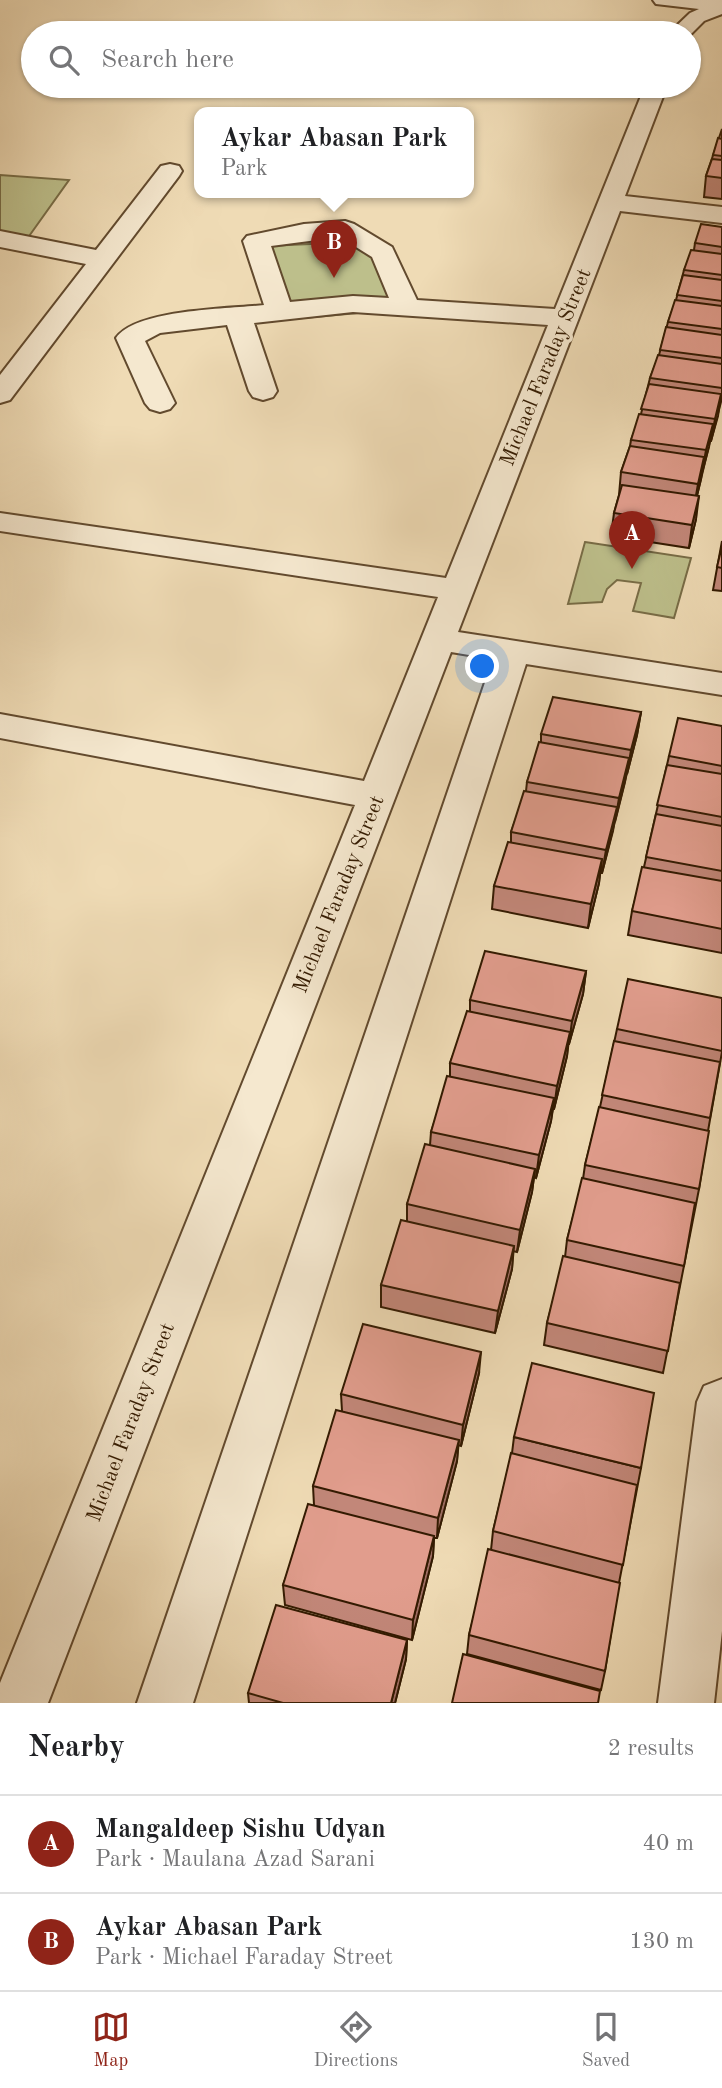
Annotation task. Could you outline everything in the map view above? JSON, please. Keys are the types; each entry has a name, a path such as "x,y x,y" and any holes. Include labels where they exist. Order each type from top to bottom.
{"street":[{"path":"649,0 666,9 673,21"},
{"path":"663,0 722,5"},
{"path":"693,21 722,5"},
{"name":"Michael Faraday Street","path":"20,1703 651,98"},
{"path":"0,394 170,171"},
{"path":"610,202 722,215"},
{"path":"280,312 257,241 303,232 345,229 383,253 407,308"},
{"path":"0,239 103,260"},
{"path":"160,403 130,338 153,325 353,304 565,318"},
{"path":"238,316 263,391"},
{"path":"0,522 457,590"},
{"path":"438,639 722,684"},
{"path":"165,1703 513,651"},
{"path":"0,726 377,796"},
{"path":"686,1703 722,1402"}],"green space":[{"path":"0,175 69,180 22,246 0,243"},
{"path":"376,241 401,309 293,319 267,246"},
{"path":"585,542 691,558 674,618 633,611 641,583 617,580 607,589 602,602 568,604"}],"building":[{"path":"718,138 722,139 722,156 713,155"},
{"path":"712,159 722,160 722,178 706,176"},
{"path":"701,224 722,227 722,247 695,243"},
{"path":"691,250 722,254 722,275 684,270"},
{"path":"683,275 722,280 722,301 677,295"},
{"path":"675,300 722,306 722,329 668,322"},
{"path":"666,327 722,335 722,358 660,350"},
{"path":"658,355 722,364 722,388 650,378"},
{"path":"649,384 721,394 715,419 641,409"},
{"path":"639,414 713,424 706,450 631,440"},
{"path":"630,446 704,457 698,484 621,472"},
{"path":"622,485 699,496 692,525 614,513"},
{"path":"722,546 722,568 717,567"},
{"path":"553,697 641,712 631,750 541,734"},
{"path":"678,718 722,726 722,766 669,756"},
{"path":"539,742 629,758 619,798 527,782"},
{"path":"667,765 722,774 722,817 657,805"},
{"path":"524,791 617,807 606,850 511,832"},
{"path":"656,814 722,826 722,871 646,857"},
{"path":"508,842 602,859 591,904 494,886"},
{"path":"642,867 722,881 722,929 632,911"},
{"path":"485,951 586,971 572,1021 470,1000"},
{"path":"628,979 722,998 722,1051 617,1029"},
{"path":"467,1011 570,1032 557,1086 450,1063"},
{"path":"614,1041 720,1062 710,1118 602,1095"},
{"path":"447,1076 554,1098 539,1155 431,1132"},
{"path":"599,1107 709,1131 699,1189 585,1165"},
{"path":"425,1144 535,1169 520,1230 407,1204"},
{"path":"582,1178 695,1203 684,1266 567,1240"},
{"path":"401,1220 514,1246 498,1311 381,1285"},
{"path":"563,1256 680,1283 668,1351 547,1323"},
{"path":"363,1324 481,1352 463,1425 341,1394"},
{"path":"532,1363 654,1393 641,1468 514,1437"},
{"path":"336,1410 459,1440 438,1518 313,1486"},
{"path":"511,1453 637,1485 623,1565 493,1531"},
{"path":"308,1504 434,1536 413,1620 283,1585"},
{"path":"488,1549 620,1583 605,1671 469,1635"},
{"path":"276,1605 407,1640 391,1703 283,1703 248,1693"},
{"path":"463,1654 600,1691 598,1703 452,1703"}],"place":[{"name":"Aykar Abasan Park","path":"334,278"},
{"name":"Mangaldeep Sishu Udyan","path":"632,569"}]}
